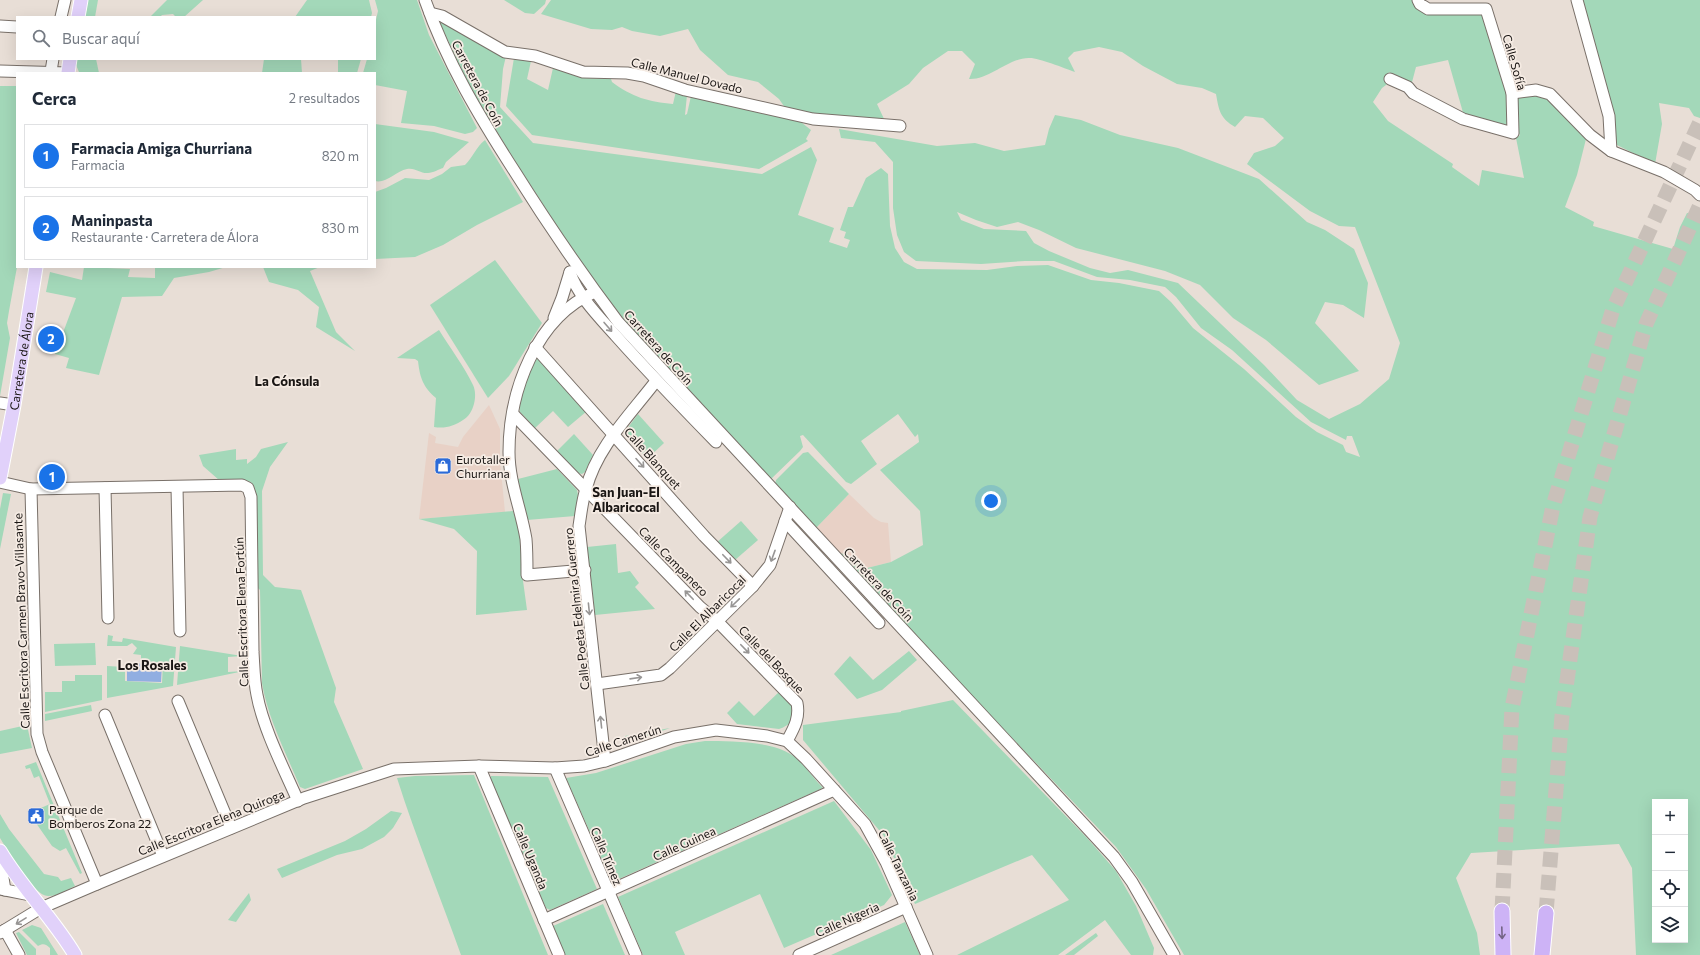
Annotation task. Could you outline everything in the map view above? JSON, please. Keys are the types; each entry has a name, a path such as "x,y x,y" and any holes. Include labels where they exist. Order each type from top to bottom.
{"highway":[{"path":"1502,911 1503,955"},
{"path":"1542,955 1546,912"}],"main road":[{"path":"78,16 81,0"},
{"path":"68,72 70,60"},
{"name":"Carretera de Álora","path":"0,478 14,405 36,268"},
{"path":"0,851 30,895 65,939 75,955"}],"street":[{"path":"62,16 65,0"},
{"name":"Carretera de Coín","path":"425,0 444,48 477,113 569,255 618,322 1114,857 1132,882 1174,955"},
{"name":"Calle Sofía","path":"1390,79 1408,87 1414,93 1463,119 1513,132 1512,93 1486,9 1428,9 1420,4 1418,0"},
{"path":"1578,0 1609,116 1611,151"},
{"name":"Calle Manuel Dovado","path":"430,13 442,16 505,52 535,56 583,72 627,73 644,76 685,90 813,119 900,126"},
{"path":"0,26 16,27"},
{"path":"51,71 53,60"},
{"path":"0,71 60,72"},
{"path":"1512,93 1536,90 1550,94 1590,135 1611,151 1664,172 1700,195"},
{"path":"552,324 570,272 569,255"},
{"name":"Carretera de Coín","path":"570,272 574,284 604,322 656,381 716,442"},
{"path":"585,570 527,575 526,539 512,485 509,452 513,414 522,377 535,347 552,324 572,303 595,292"},
{"name":"Calle Blanquet","path":"535,347 704,536 753,586"},
{"name":"Calle Poeta Edelmira Guerrero","path":"605,761 580,526 586,489 598,459 614,434 656,381"},
{"path":"0,403 14,405"},
{"name":"Calle Campanero","path":"513,414 700,607 717,621"},
{"path":"0,482 31,489 176,487 180,631"},
{"name":"Calle Escritora Elena Fortún","path":"176,487 242,485 248,488 251,497 253,652 257,696 264,719 298,801"},
{"path":"105,488 108,618"},
{"name":"Calle Escritora Carmen Bravo-Villasante","path":"31,489 37,734 42,752 97,884"},
{"name":"Calle El Albaricocal","path":"597,684 661,675 670,668 753,586 770,565 790,507"},
{"path":"785,521 879,623"},
{"name":"Calle del Bosque","path":"717,621 797,703 799,713 797,723 787,741"},
{"path":"178,700 231,828"},
{"path":"105,715 164,856"},
{"name":"Calle Camerún","path":"394,769 479,766 555,768 584,766 605,761 674,737 716,730 767,736 787,741"},
{"name":"Calle Tanzania","path":"787,741 865,824 886,862 927,955"},
{"name":"Calle Uganda","path":"479,766 559,955"},
{"name":"Calle Túnez","path":"555,768 636,955"},
{"name":"Calle Escritora Elena Quiroga","path":"2,931 41,908 231,828 298,801 394,769"},
{"name":"Calle Guinea","path":"544,920 834,790"},
{"path":"0,869 2,872 3,890 30,895"},
{"name":"Calle Nigeria","path":"799,955 906,907"},
{"path":"2,931 19,955"}],"shaded area":[{"path":"489,405 500,429 500,461 505,512 419,519 429,433 436,437 435,443 458,447 463,437"},
{"path":"849,494 874,518 881,522 888,523 891,562 867,568 849,556 840,553 816,528"}],"green space":[{"path":"88,0 98,0 95,16 85,16"},
{"path":"167,0 203,0 185,16 175,16 173,14 151,16"},
{"path":"307,0 369,0 372,13 371,16 296,16"},
{"path":"375,0 417,0 429,35 477,128 473,132 465,134 434,126 401,123 407,91 376,85 376,72 363,72 367,60 376,60 376,20 378,11"},
{"path":"504,0 546,0 545,4 534,14 525,13"},
{"path":"551,0 1415,0 1416,4 1481,15 1487,20 1507,88 1509,127 1464,116 1448,60 1416,67 1411,86 1389,72 1387,80 1390,82 1382,88 1373,102 1388,121 1453,164 1452,167 1479,186 1482,170 1524,178 1516,138 1520,135 1518,132 1517,95 1547,95 1587,135 1577,175 1565,207 1594,222 1593,226 1673,249 1680,227 1687,213 1694,214 1700,209 1700,955 1636,955 1632,868 1619,844 1471,853 1456,878 1477,933 1480,955 1184,955 1146,889 1116,847 939,661 840,553 849,556 867,568 891,562 923,545 920,511 880,470 919,442 918,434 915,437 898,414 861,441 877,464 851,484 846,482 803,435 800,436 803,447 771,479 631,328 637,324 633,320 627,323 601,290 559,229 469,86 439,21 441,19 506,56 503,69 500,107 533,143 762,174 811,147 817,160 798,215 834,228 829,242 847,248 850,240 844,238 846,232 840,230 848,207 853,207 866,178 881,168 888,174 890,226 895,248 904,262 917,269 987,270 1017,266 1048,265 1091,280 1119,283 1159,291 1171,302 1193,328 1244,369 1296,417 1317,432 1343,445 1346,452 1360,457 1352,436 1347,436 1346,440 1311,422 1232,350 1201,328 1176,297 1165,287 1130,280 1097,277 1054,261 981,264 916,261 904,252 897,235 893,208 893,162 875,142 841,138 839,129 937,146 975,143 1004,151 1045,145 1049,129 1055,115 1081,120 1120,135 1178,148 1259,179 1307,222 1325,230 1354,249 1368,283 1364,318 1343,305 1325,302 1315,323 1359,371 1319,385 1266,340 1233,318 1200,285 1165,271 1076,248 1039,230 1018,222 997,227 957,212 961,220 984,229 1026,231 1034,243 1090,268 1110,273 1128,270 1178,283 1264,365 1297,400 1329,419 1360,404 1389,379 1400,343 1355,227 1339,226 1310,211 1247,164 1254,153 1275,146 1284,138 1263,118 1245,116 1235,127 1230,124 1221,114 1216,94 1202,88 1177,84 1143,66 1122,52 1099,47 1074,52 1068,58 1075,72 1045,61 1030,58 1015,61 984,76 969,79 975,64 962,51 948,51 923,68 909,84 877,104 885,121 835,117 786,109 779,99 758,82 728,75 700,50 688,29 660,36 632,31 622,27 612,30 591,29 541,14"},
{"path":"1582,0 1700,0 1700,118 1694,116 1689,108 1659,103 1662,124 1655,164 1617,145 1609,99"},
{"path":"514,58 531,61 527,79 548,90 553,68 582,78 611,79 612,82 619,87 634,95 656,102 673,104 676,91 687,95 685,115 687,114 691,96 797,119 811,130 806,139 808,141 759,169 532,135 506,106"},
{"path":"77,60 96,60 99,72 79,72 76,65"},
{"path":"264,60 301,60 302,72 262,72"},
{"path":"338,60 361,60 357,72 338,72"},
{"path":"0,86 16,86 17,268 7,323 10,338 0,396"},
{"path":"376,124 434,132 469,142 446,162 443,168 428,173 407,169 383,181 376,181"},
{"path":"485,140 523,202 477,225 443,245 415,257 376,259 376,192 405,178 429,180 442,174 451,167 465,165"},
{"path":"495,260 542,323 509,376 488,398 430,305"},
{"path":"84,268 130,269 128,277 155,278 155,268 223,268 174,278 162,296 122,297 99,375 66,368 69,358 55,354 76,298 46,292 50,272 82,280"},
{"path":"263,268 318,268 310,271 336,332 355,351 316,327 319,307 298,290 269,282"},
{"path":"439,330 473,385 475,394 474,404 467,417 460,422 442,428 434,427 436,398 423,382 418,361 415,359 397,358"},
{"path":"537,359 540,359 587,411 568,427 553,411 535,428 520,412 525,384"},
{"path":"638,414 664,443 647,459 624,433"},
{"path":"574,434 593,455 585,472 582,474 578,473 557,451"},
{"path":"288,442 270,467 262,491 263,575 275,587 301,590 336,688 334,702 363,769 305,789 300,787 278,736 268,710 262,683 260,590 257,587 255,491 252,483 244,480 219,480 203,466 199,455 236,449 236,460 247,459 247,464 256,457 261,449"},
{"path":"808,452 849,494 816,528 775,484 776,480 803,453"},
{"path":"557,469 577,490 578,495 575,516 527,520 518,479"},
{"path":"3,493 11,494 0,549 0,509"},
{"path":"513,511 521,536 521,566 527,610 476,615 477,551 454,529 419,519"},
{"path":"741,521 758,540 735,560 716,543"},
{"path":"616,544 618,573 630,571 639,583 635,587 655,609 595,615 587,547"},
{"path":"108,635 113,636 112,641 122,642 123,638 176,647 173,686 107,698 107,666 125,667 125,681 162,683 163,663 141,662 141,655 133,654 137,648 132,643 127,646 107,646"},
{"path":"95,643 96,665 55,666 54,644"},
{"path":"180,646 242,656 228,657 228,672 244,671 177,685"},
{"path":"909,651 917,660 882,690 857,699 834,674 850,656 873,680"},
{"path":"75,675 102,675 102,700 45,712 45,692 62,692 62,681 75,681"},
{"path":"780,691 791,706 793,717 786,726 779,729 737,724 727,713 739,701 754,716"},
{"path":"953,700 1088,839 1116,871 1136,906 1154,948 1153,955 1131,955 1105,920 1058,955 957,955 1069,900 1032,855 915,904 884,836 803,740 803,725 901,712"},
{"path":"91,705 92,711 45,721 45,714"},
{"path":"27,725 32,748 0,754 0,731"},
{"path":"670,728 626,744 625,736"},
{"path":"705,741 762,744 784,750 800,762 823,788 612,882 566,778 596,773 686,744"},
{"path":"36,762 82,873 80,874 66,848 60,851 52,846 29,813 50,804 39,776 34,778 30,768 26,769 25,766"},
{"path":"474,775 548,955 461,955 397,778 415,776"},
{"path":"491,776 548,777 597,889 550,910 546,908 491,782"},
{"path":"834,801 871,850 892,895 884,905 784,948 760,894 675,932 685,955 643,955 618,897"},
{"path":"391,811 402,813 393,828 384,837 362,849 337,855 282,878 277,869 345,841 366,829"},
{"path":"0,814 9,829 44,874 58,877 61,881 71,878 75,886 52,896 43,895 37,890 23,874 0,838"},
{"path":"249,893 251,900 236,922 228,920"},
{"path":"603,904 625,955 565,955 553,926"},
{"path":"905,922 920,955 831,955"},
{"path":"32,925 41,928 58,955 50,955 49,947 43,944 38,946 22,930"},
{"path":"19,932 36,949 36,955 27,955 16,933"},
{"path":"1096,933 1098,936 1074,955 1065,955"}],"water":[{"path":"127,663 162,664 161,682 127,681"}],"tunnel":[{"path":"1502,911 1512,708 1553,506 1613,309 1700,122"},
{"path":"1546,913 1562,716 1590,517 1646,324 1700,205"}],"place":[{"name":"Maninpasta","path":"51,339"},
{"name":"Eurotaller Churriana","path":"443,466"},
{"name":"Farmacia Amiga Churriana","path":"52,477"},
{"name":"Parque de Bomberos Zona 22","path":"36,816"}],"district":[{"name":"La Cónsula","path":"287,381"},
{"name":"San Juan-El Albaricocal","path":"626,500"},
{"name":"Los Rosales","path":"152,665"}]}
